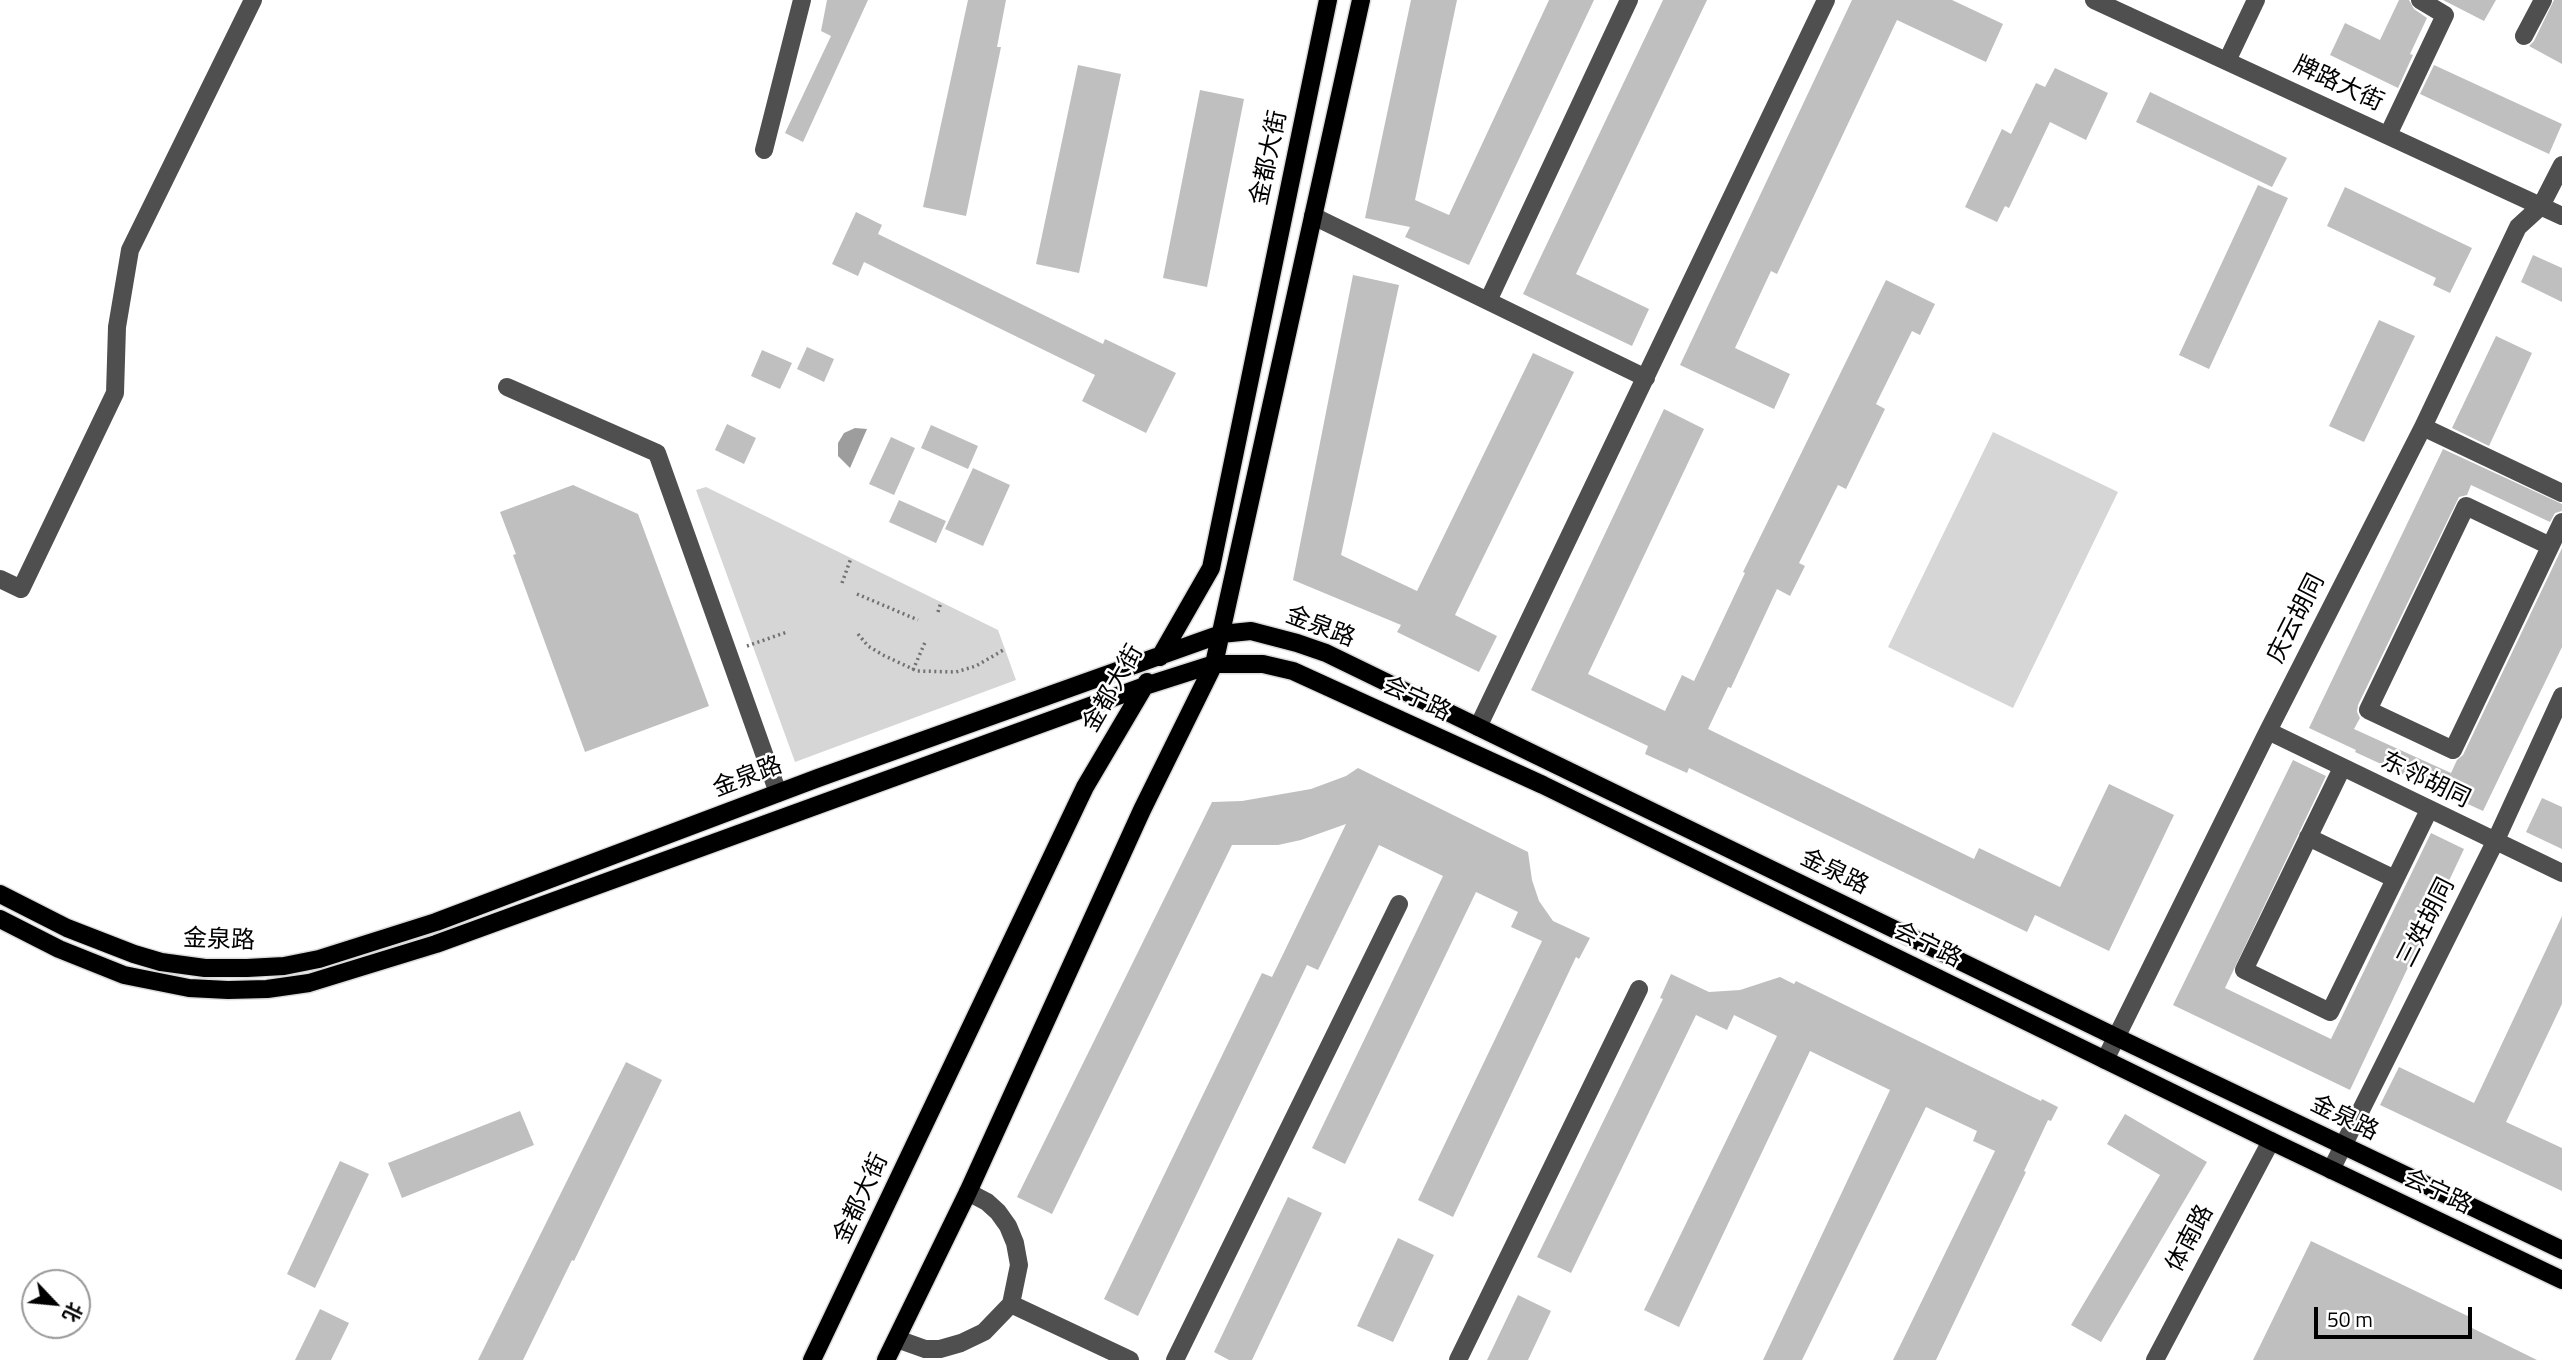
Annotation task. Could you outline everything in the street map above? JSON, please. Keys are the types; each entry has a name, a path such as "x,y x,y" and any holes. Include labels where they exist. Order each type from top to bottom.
{"main road":[{"name":"金都大街","path":"812,1360 1085,787 1211,568 1328,0"},
{"path":"886,1360 968,1192 1142,810 1214,664 1361,0"},
{"name":"金泉路","path":"0,894 67,928 162,962 205,968 284,966 346,951 436,922 778,793 1162,654 1221,634 1251,631 1326,653 2116,1037 2562,1250"},
{"name":"会宁路","path":"1145,686 1214,664 1263,664 1293,671 1544,785 2271,1141 2562,1280"},
{"name":"金泉路","path":"0,919 59,949 124,975 190,988 228,990 267,989 309,983 436,944 1145,686"}],"street":[{"path":"0,579 21,589 115,393 117,327 130,250 253,0"},
{"path":"764,150 802,0"},
{"path":"1488,301 1629,0"},
{"path":"1478,727 1826,0"},
{"path":"2227,61 2256,0"},
{"path":"2388,135 2445,15 2420,0"},
{"path":"2524,36 2543,0"},
{"name":"牌路大街","path":"2097,1 2562,216"},
{"name":"庆云胡同","path":"2105,1060 2423,427 2518,227 2541,205 2562,165"},
{"path":"1313,216 1646,378"},
{"path":"507,387 657,453 778,793"},
{"path":"2423,427 2562,493"},
{"path":"2550,546 2466,506 2368,710 2453,750 2562,522"},
{"name":"三姓胡同","path":"2331,1170 2495,842 2562,696"},
{"name":"东邻胡同","path":"2268,731 2562,873"},
{"path":"2342,768 2244,970 2330,1012 2429,810"},
{"path":"2308,838 2395,879"},
{"path":"1175,1360 1399,904"},
{"path":"1458,1360 1639,989"},
{"name":"体南路","path":"2155,1360 2271,1141"},
{"path":"897,1339 925,1349 940,1349 961,1343 984,1332 1012,1304 1019,1265 1008,1226 987,1202 968,1192"},
{"path":"1012,1304 1130,1360"}],"path":[{"path":"842,583 851,558"},
{"path":"857,594 918,620"},
{"path":"938,612 942,602"},
{"path":"747,646 787,632"},
{"path":"858,634 868,646 901,666 913,670 957,672 976,666 1005,649"},
{"path":"913,670 926,640"}],"shaded area":[{"path":"855,428 867,429 850,468 838,456 838,443 844,433"},
{"path":"1993,432 2118,492 2013,708 1888,647"},
{"path":"706,487 998,630 1016,680 795,762 696,490"}],"building":[{"path":"827,0 868,0 803,142 785,133 831,36 821,31"},
{"path":"968,0 1006,0 997,47 1001,47 966,216 923,207"},
{"path":"1411,0 1457,0 1415,200 1449,215 1549,0 1594,0 1469,265 1405,237 1410,227 1365,218"},
{"path":"1663,0 1707,0 1576,274 1649,309 1632,346 1523,294"},
{"path":"1852,0 1952,0 2003,24 1986,62 1897,20 1777,274 1771,271 1735,348 1790,374 1774,409 1680,365"},
{"path":"2399,0 2409,0 2414,9 2427,18 2398,88 2330,55 2345,23 2380,40"},
{"path":"2443,0 2496,0 2484,21"},
{"path":"2554,0 2562,0 2562,64 2529,46"},
{"path":"1078,65 1121,74 1079,273 1036,264"},
{"path":"2434,65 2562,124 2549,154 2420,94"},
{"path":"2055,68 2108,93 2086,140 2050,122 2009,208 2005,206 1997,222 1965,207 2002,129 2011,134 2036,83 2045,87"},
{"path":"1200,90 1244,99 1207,287 1163,278"},
{"path":"2150,92 2287,158 2272,187 2136,122"},
{"path":"2258,185 2288,198 2209,369 2179,355"},
{"path":"2345,187 2472,248 2450,293 2433,285 2436,278 2327,226"},
{"path":"856,212 882,225 878,234 1103,344 1105,339 1176,373 1146,433 1082,401 1095,375 864,262 858,276 832,264"},
{"path":"2533,255 2562,268 2562,302 2521,282"},
{"path":"1353,275 1399,285 1341,555 1417,591 1533,353 1574,372 1455,615 1497,636 1479,672 1397,632 1401,625 1293,580"},
{"path":"1886,280 1935,304 1920,335 1912,331 1876,404 1885,409 1846,489 1838,485 1799,563 1805,566 1790,596 1777,589 1731,688 1728,687 1708,729 1974,859 1979,848 2060,887 2109,784 2174,815 2109,951 2035,915 2027,932 1689,768 1687,773 1645,754 1648,746 1531,690 1664,409 1704,429 1588,674 1665,711 1682,675 1694,681 1745,573 1743,572"},
{"path":"2379,320 2415,336 2364,442 2329,426"},
{"path":"2496,336 2532,353 2489,446 2452,428"},
{"path":"807,347 834,359 824,382 797,369"},
{"path":"762,350 792,363 780,389 751,376"},
{"path":"727,424 756,438 744,464 715,450"},
{"path":"931,425 978,446 968,469 921,448"},
{"path":"891,437 915,448 894,495 869,484"},
{"path":"2443,449 2562,504 2562,511 2555,513 2550,522 2471,485 2467,495 2459,497 2358,705 2360,718 2354,729 2451,773 2457,760 2463,755 2562,548 2562,647 2483,811 2309,728"},
{"path":"973,468 1010,485 983,546 945,529"},
{"path":"573,485 638,514 709,706 585,752 513,555 516,554 500,512"},
{"path":"899,500 946,521 936,543 889,522"},
{"path":"2293,760 2326,776 2225,988 2331,1039 2431,833 2464,849 2350,1090 2173,1005"},
{"path":"1358,768 1528,852 1532,880 1539,901 1553,921 1590,938 1579,959 1576,957 1453,1217 1418,1200 1542,941 1511,927 1518,912 1476,892 1345,1164 1312,1148 1443,876 1379,845 1318,970 1307,965 1138,1316 1104,1299 1262,973 1272,977 1346,824 1278,845 1232,845 1052,1214 1017,1197 1212,802 1242,801 1311,789 1346,776"},
{"path":"2542,798 2562,807 2562,849 2526,832"},
{"path":"2562,916 2562,1004 2506,1122 2562,1148 2562,1191 2380,1105 2399,1067 2474,1103"},
{"path":"1671,974 1709,992 1740,990 1780,977 1794,984 1796,981 2058,1107 2051,1121 2048,1120 1936,1360 1893,1360 1995,1151 1973,1141 1977,1131 1926,1107 1802,1360 1763,1360 1890,1090 1810,1051 1679,1327 1644,1310 1777,1036 1734,1015 1727,1030 1696,1015 1571,1273 1537,1257 1663,999 1660,998"},
{"path":"626,1062 662,1080 574,1261 572,1260 523,1360 478,1360"},
{"path":"520,1111 534,1145 402,1198 388,1163"},
{"path":"2125,1114 2207,1162 2101,1342 2071,1325 2160,1175 2107,1144"},
{"path":"340,1161 369,1174 315,1288 287,1274"},
{"path":"1288,1197 1322,1213 1252,1360 1229,1360 1214,1352"},
{"path":"1398,1238 1434,1255 1393,1342 1357,1326"},
{"path":"2311,1241 2472,1318 2468,1326 2537,1360 2253,1360"},
{"path":"1518,1295 1551,1311 1528,1360 1487,1360"},
{"path":"320,1309 349,1323 331,1360 295,1360"}]}
